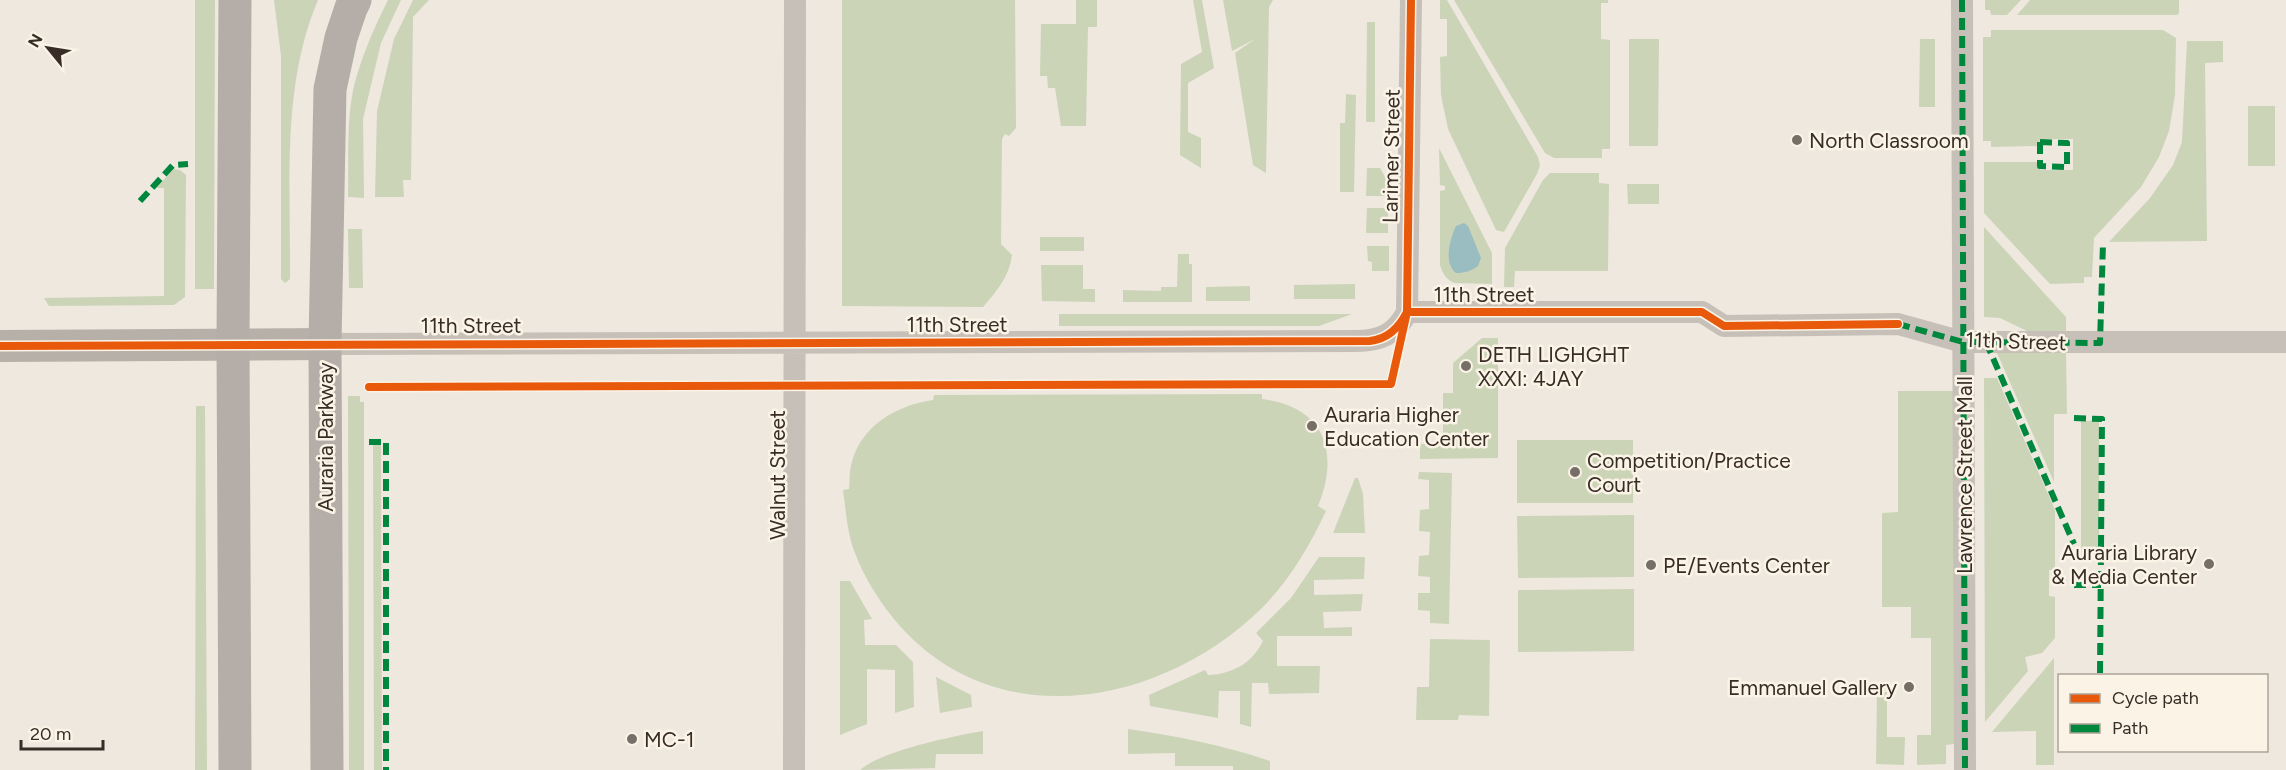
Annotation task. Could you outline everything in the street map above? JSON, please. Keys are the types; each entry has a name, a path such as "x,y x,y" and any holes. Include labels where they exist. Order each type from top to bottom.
{"main road":[{"path":"235,770 233,344 236,0"},
{"name":"Auraria Parkway","path":"327,770 325,344 330,90 341,38 352,3"}],"street":[{"name":"Walnut Street","path":"794,770 795,0"},
{"name":"Larimer Street","path":"1407,312 1411,0"},
{"name":"Lawrence Street Mall","path":"1962,0 1965,770"},
{"name":"11th Street","path":"0,346 1370,341 1394,331 1407,312 1702,312 1724,326 1898,324 1963,342 2286,342"}],"green space":[{"path":"195,0 215,0 214,289 195,289"},
{"path":"274,0 318,0 306,33 293,102 290,138 290,279 285,283 281,279 281,56"},
{"path":"388,0 401,0 381,43 363,119 364,198 348,197 351,99 361,63"},
{"path":"413,0 429,0 413,17 411,180 403,180 404,197 375,197 377,111 394,39"},
{"path":"842,0 1015,0 1016,128 1009,136 1005,134 1002,139 1001,244 1012,255 1005,277 983,307 842,306"},
{"path":"1076,0 1097,0 1097,27 1088,27 1086,126 1061,126 1055,88 1048,88 1047,76 1040,76 1041,24 1076,24"},
{"path":"1193,0 1202,0 1214,68 1188,83 1188,132 1201,138 1201,168 1180,155 1181,64 1202,52"},
{"path":"1223,0 1273,0 1269,7 1266,173 1253,165 1235,53 1255,39 1232,51"},
{"path":"1440,0 1447,0 1538,157 1540,165 1537,174 1504,232 1496,230 1448,129 1441,95 1440,57 1447,56 1447,19 1440,19"},
{"path":"1454,0 1608,0 1608,3 1601,3 1601,39 1610,40 1610,149 1602,149 1602,158 1554,158 1545,153"},
{"path":"1985,0 2021,0 2007,15 1991,15 1990,10 1985,10"},
{"path":"2030,0 2179,0 2179,13 2177,15 2017,15"},
{"path":"1367,22 1375,22 1375,122 1366,122"},
{"path":"1991,30 2163,30 2176,38 2175,95 2169,131 2159,157 2141,187 2094,238 2092,277 2084,277 2084,283 2050,284 1984,213 1984,162 2040,162 2040,170 2073,170 2073,139 2040,139 2039,146 1991,147 1991,141 1983,141 1983,37 1991,37"},
{"path":"1629,39 1659,39 1658,146 1629,146"},
{"path":"1920,39 1935,39 1935,107 1919,107"},
{"path":"2187,41 2223,41 2223,62 2205,63 2207,241 2109,242 2150,198 2173,165 2182,142"},
{"path":"1346,94 1356,95 1354,192 1340,192 1340,123 1345,123"},
{"path":"2248,106 2275,106 2275,166 2248,166"},
{"path":"1439,148 1492,253 1492,284 1455,283 1447,278 1441,268 1440,191 1445,190 1445,186 1440,185"},
{"path":"1367,168 1380,168 1389,184 1389,196 1366,196"},
{"path":"174,169 186,175 185,297 174,305 49,306 44,298 164,296 164,188 156,188"},
{"path":"1550,173 1599,173 1599,183 1609,184 1608,271 1515,271 1514,287 1504,287 1505,248 1543,180"},
{"path":"1627,184 1659,184 1659,204 1628,204"},
{"path":"1367,208 1388,208 1388,233 1366,233"},
{"path":"1984,227 2066,317 2066,334 2031,333 2000,318 1984,317"},
{"path":"348,229 362,229 363,288 349,288"},
{"path":"1040,237 1084,237 1084,251 1040,251"},
{"path":"1367,246 1389,246 1389,271 1372,271 1372,262 1368,261"},
{"path":"1178,254 1189,254 1189,264 1192,264 1192,302 1123,302 1123,290 1161,291 1161,287 1177,287"},
{"path":"1041,265 1083,265 1083,289 1095,289 1095,302 1042,301"},
{"path":"1355,284 1355,299 1294,299 1294,285"},
{"path":"1250,286 1250,301 1206,301 1206,287"},
{"path":"1059,314 1352,314 1319,326 1059,326"},
{"path":"1482,338 1498,338 1498,458 1420,459 1420,444 1443,443 1443,393 1453,393 1453,363"},
{"path":"2066,352 2067,414 2054,414 2054,482 1997,353"},
{"path":"1984,378 1997,378 2055,510 2055,570 2049,570 2049,596 2055,597 2055,638 2042,653 2025,657 2028,671 1985,722"},
{"path":"1898,391 1954,391 1954,744 1946,745 1946,764 1917,765 1917,735 1931,735 1931,638 1911,638 1911,607 1882,607 1882,513 1898,512"},
{"path":"1262,394 1262,399 1283,404 1300,412 1313,422 1322,435 1327,451 1327,468 1318,506 1326,511 1298,563 1261,609 1220,642 1175,669 1126,687 1076,695 1027,694 978,681 934,657 894,619 872,588 855,553 848,530 843,490 849,489 850,469 855,452 862,440 881,420 906,407 933,400 934,395"},
{"path":"348,396 360,396 360,402 364,402 364,770 349,770"},
{"path":"196,406 205,406 207,770 195,770"},
{"path":"2081,421 2099,421 2099,558 2081,559"},
{"name":"Competition/Practice Court","path":"1517,440 1633,440 1633,503 1517,503"},
{"path":"373,445 381,445 382,770 374,770"},
{"path":"1419,472 1452,473 1449,624 1430,623 1430,611 1418,610 1418,593 1430,593 1430,577 1418,576 1419,556 1429,555 1430,532 1419,531 1420,510 1429,509 1429,480 1418,479"},
{"path":"1355,478 1358,478 1363,494 1365,533 1333,533"},
{"name":"Competition/Practice Court","path":"1634,515 1634,577 1518,578 1517,516"},
{"path":"1319,557 1365,557 1364,579 1314,580 1314,595 1363,594 1361,611 1323,612 1324,628 1352,627 1352,636 1277,636 1277,666 1320,666 1319,693 1269,694 1268,683 1252,683 1251,727 1240,724 1240,691 1219,691 1218,718 1150,706 1149,695 1205,670 1208,675 1217,674 1233,670 1247,661 1259,649 1263,641 1256,633 1291,598"},
{"path":"840,581 850,581 872,619 864,620 865,645 896,645 913,662 914,707 895,713 895,670 867,669 867,724 840,735"},
{"path":"1634,589 1634,651 1518,652 1518,590"},
{"path":"1430,639 1490,640 1489,716 1459,715 1458,720 1416,720 1417,687 1429,687"},
{"path":"2054,658 2054,765 2036,765 2036,731 1992,732"},
{"path":"936,677 971,695 972,707 940,713"},
{"path":"1877,692 1887,692 1887,737 1905,737 1904,765 1876,764"},
{"path":"1128,729 1235,750 1270,761 1270,770 1233,770 1233,766 1175,766 1175,753 1128,754"},
{"path":"983,731 983,754 936,754 935,768 860,770 870,763 900,751"}],"water":[{"path":"1464,223 1468,226 1481,258 1475,268 1456,273 1450,263 1450,244 1456,226"}],"marked path":[{"path":"1962,0 1965,770"},
{"path":"2040,142 2067,143 2067,167 2040,166 2040,142"},
{"path":"140,201 173,165 188,164"},
{"path":"1898,324 1963,342 2100,343 2103,243"},
{"path":"1986,342 2074,544"},
{"path":"2074,418 2102,419 2100,674"},
{"path":"369,442 386,442 386,770"},
{"path":"2074,585 2101,585"}],"cycle path":[{"path":"369,387 1391,384 1407,312 1411,0"},
{"path":"1407,312 1702,312 1724,326 1898,324"},
{"path":"0,346 1370,341 1392,332 1407,312"}],"place":[{"name":"North Classroom","path":"1797,140"},
{"name":"DETH LIGHGHT XXXI: 4JAY","path":"1466,366"},
{"name":"Auraria Higher Education Center","path":"1312,426"},
{"name":"Competition/Practice Court","path":"1575,472"},
{"name":"Auraria Library & Media Center","path":"2209,564"},
{"name":"PE/Events Center","path":"1651,565"},
{"name":"Emmanuel Gallery","path":"1909,687"},
{"name":"MC-1","path":"632,739"}]}
